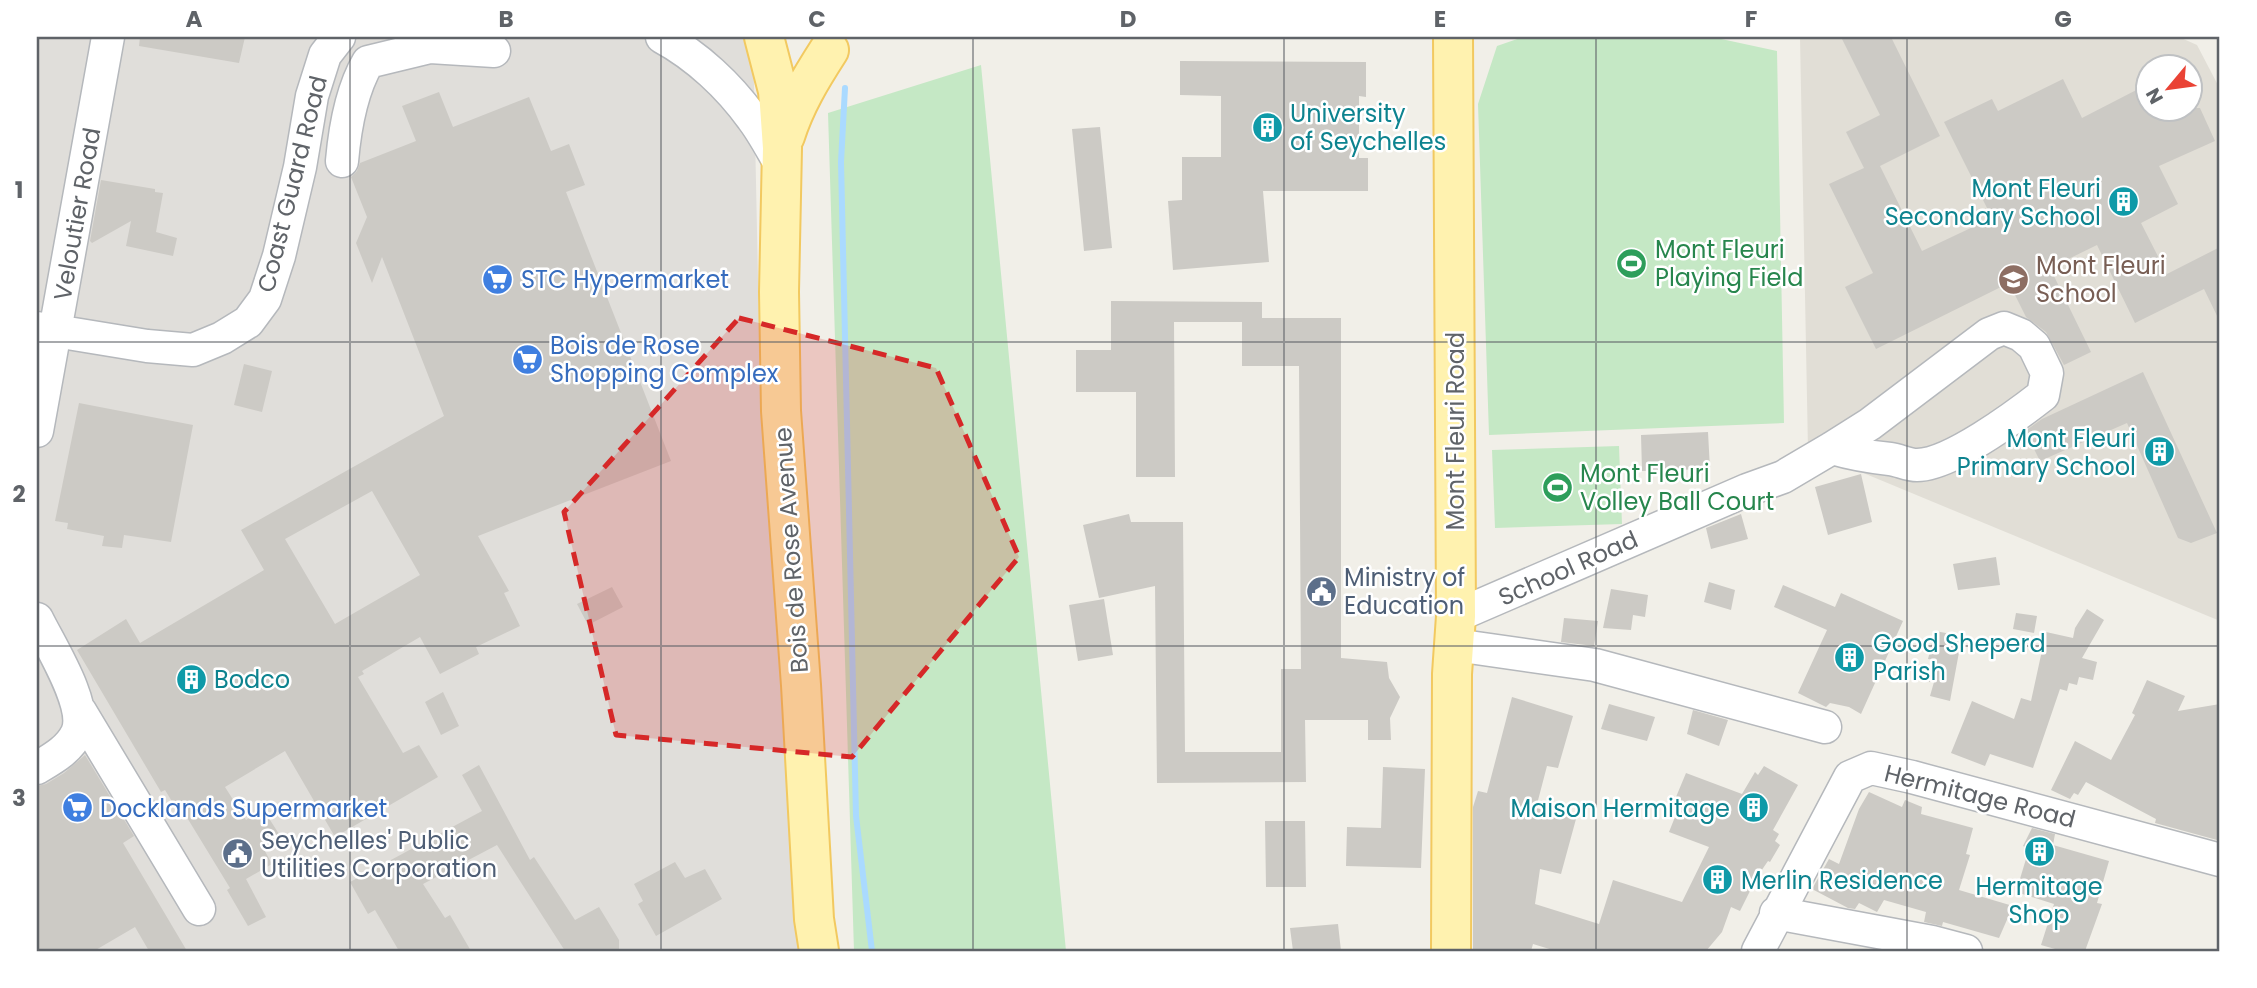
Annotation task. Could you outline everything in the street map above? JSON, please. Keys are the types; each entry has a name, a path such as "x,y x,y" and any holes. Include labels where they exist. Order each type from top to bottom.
{"main road":[{"name":"Bois de Rose Avenue","path":"766,37 778,91 781,157 781,411 801,685 814,919 819,951"},
{"path":"766,37 794,51 812,53 841,44"},
{"name":"Mont Fleuri Road","path":"1451,951 1452,674 1456,631 1454,37"},
{"name":"Bois de Rose Avenue","path":"781,157 792,114 808,82 841,44"}],"street":[{"name":"Veloutier Road","path":"37,431 46,330 108,37"},
{"name":"Coast Guard Road","path":"46,330 147,346 192,350 222,338 248,321 265,299 279,256 300,167 312,96 325,55 340,37"},
{"path":"662,37 674,43 716,77 753,118 781,157"},
{"path":"342,161 358,79 368,62 430,47 494,51"},
{"name":"School Road","path":"1456,631 1747,490 1783,477 1870,424 1989,334 2004,328 2021,335 2034,345 2047,373 2043,395 1989,433 1936,461 1916,465 1892,459 1862,457 1832,448"},
{"path":"37,619 73,691 80,711 199,909"},
{"path":"1456,631 1825,727"},
{"path":"37,768 60,754 77,732 80,711"},
{"name":"Hermitage Road","path":"1758,951 1850,777 1871,768 2220,860"},
{"path":"1776,913 1932,942 1966,951"}],"highlighted area":[{"path":"739,318 936,368 1019,557 852,757 616,735 564,512"}],"shaded area":[{"path":"37,37 753,37 760,376 789,686 804,951 37,951"},
{"name":"Mont Fleuri School","path":"1800,37 2179,37 2197,45 2201,52 2134,52 2134,122 2204,122 2204,58 2220,89 2220,621 1808,450"}],"green space":[{"name":"Mont Fleuri Playing Field","path":"1523,37 1712,37 1777,51 1784,423 1489,435 1478,104 1497,46"},
{"path":"981,65 1066,951 854,951 828,113"},
{"name":"Mont Fleuri Volley Ball Court","path":"1619,446 1622,524 1495,528 1492,450"}],"building":[{"path":"140,37 245,37 239,63 139,46"},
{"name":"Mont Fleuri Secondary School","path":"1841,37 1891,37 1940,136 1880,166 1922,251 1992,218 1944,122 1992,99 1998,111 2063,79 2082,118 2134,91 2134,122 2204,122 2204,117 2215,141 2159,166 2178,204 2141,223 2167,274 2220,247 2220,322 2204,289 2135,323 2097,245 2050,268 2091,352 2064,365 2046,332 2026,317 2009,283 1876,349 1845,287 1873,273 1829,184 1864,168 1846,132 1880,115"},
{"name":"University of Seychelles","path":"1180,61 1366,62 1366,97 1359,96 1359,158 1368,158 1368,191 1263,191 1269,262 1173,270 1168,201 1182,200 1182,157 1221,157 1221,96 1180,95"},
{"path":"439,92 453,127 529,97 551,151 569,144 585,185 566,192 671,461 478,536 509,591 504,593 520,626 476,647 479,654 440,674 420,637 362,671 364,674 358,677 403,753 419,745 438,777 335,837 285,751 225,787 246,820 263,809 279,834 261,844 272,864 246,879 266,917 248,926 227,890 230,888 183,811 179,813 165,790 161,792 77,650 126,619 140,643 264,570 241,530 444,416 382,257 372,283 356,243 367,217 351,177 360,163 416,141 402,106","holes":["372,491 420,575 335,624 285,539"]},
{"path":"1100,127 1112,248 1084,251 1072,129"},
{"path":"101,180 155,189 155,192 163,193 156,232 177,238 173,256 126,246 131,221 92,243 90,241"},
{"name":"Ministry of Education","path":"1111,301 1262,302 1262,318 1341,318 1341,658 1387,662 1389,678 1400,697 1390,718 1391,740 1368,740 1368,720 1305,720 1306,782 1157,783 1155,586 1099,598 1083,525 1129,514 1131,522 1183,522 1185,752 1281,752 1281,669 1301,669 1299,366 1242,366 1242,322 1174,322 1175,477 1136,477 1136,392 1076,392 1076,350 1111,350"},
{"path":"244,364 272,371 262,412 234,405"},
{"name":"Mont Fleuri Primary School","path":"2143,372 2217,533 2191,543 2178,538 2127,423 2040,461 2025,431 2042,419"},
{"path":"79,403 193,425 171,542 124,535 122,548 102,546 104,536 67,529 68,523 55,521"},
{"path":"1708,432 1710,469 1642,471 1641,435"},
{"path":"1861,474 1872,522 1828,535 1815,487"},
{"path":"1741,514 1748,539 1711,549 1706,528"},
{"path":"1996,557 2000,585 1958,590 1953,564"},
{"path":"1709,582 1735,590 1731,610 1704,602"},
{"name":"Good Sheperd Parish","path":"1783,585 1835,607 1841,593 1903,621 1861,714 1849,707 1830,703 1826,707 1798,693 1827,630 1774,607"},
{"path":"612,587 623,607 588,625 577,604"},
{"path":"1611,589 1648,595 1645,617 1633,615 1631,630 1603,628"},
{"path":"1104,599 1113,655 1078,661 1069,605"},
{"path":"2087,609 2104,620 2082,658 2097,662 2093,680 2079,677 2077,685 2069,683 2067,691 2060,689 2033,768 1990,754 1985,766 1951,753 1972,701 2014,719 2021,698 2031,701 2046,632 2073,638 2075,628"},
{"path":"2016,613 2037,616 2034,633 2013,629"},
{"path":"1564,618 1598,621 1594,646 1561,642"},
{"path":"1935,631 1962,636 1950,701 1930,696 1934,682 1929,682 1934,660 1928,659"},
{"path":"2147,680 2185,696 2178,711 2220,704 2220,832 2217,840 2155,823 2156,819 2086,782 2078,795 2074,793 2070,799 2051,790 2075,741 2111,760 2135,715 2132,713"},
{"path":"443,692 459,726 441,735 425,702"},
{"path":"1512,697 1573,716 1558,768 1547,766 1536,808 1576,819 1561,874 1540,869 1535,904 1599,924 1613,880 1682,902 1709,847 1669,832 1677,812 1671,809 1686,773 1742,794 1755,772 1758,775 1764,766 1798,785 1773,830 1779,834 1775,841 1780,845 1748,890 1750,891 1740,911 1731,907 1722,932 1706,951 1556,951 1533,944 1531,951 1473,951 1473,807 1478,791 1487,793"},
{"path":"1609,704 1655,717 1647,741 1601,729"},
{"path":"1693,710 1728,720 1719,746 1687,734"},
{"path":"85,755 134,836 123,843 187,951 149,951 135,927 94,951 37,951 37,786 46,784 64,773"},
{"path":"479,765 530,860 534,857 575,920 599,907 619,940 619,951 565,951 497,845 423,884 445,918 450,915 471,951 399,951 375,910 368,914 350,882 482,811 462,775"},
{"path":"1383,767 1425,769 1421,868 1346,866 1347,827 1381,828"},
{"path":"1869,792 1902,807 1905,800 1922,807 1921,814 1973,828 1966,854 1970,855 1959,890 2013,906 1999,938 1943,922 1942,926 1924,922 1926,912 1884,900 1877,912 1859,903 1855,909 1848,908 1812,889 1829,859 1839,864 1859,809"},
{"path":"1265,821 1305,821 1306,887 1266,887"},
{"path":"2032,828 2055,834 2053,845 2109,861 2097,903 2102,904 2085,951 2062,951 2041,945 2054,904 2016,892 2029,849 2023,846"},
{"path":"675,862 685,878 705,869 722,899 656,936 638,904 643,901 634,884"},
{"path":"1338,924 1341,951 1293,951 1290,928"}],"waterway":[{"path":"845,88 841,162 856,816 872,951"}],"place":[{"name":"University of Seychelles","path":"1267,127"},
{"name":"Mont Fleuri Secondary School","path":"2124,202"},
{"name":"Mont Fleuri Playing Field","path":"1632,263"},
{"name":"STC Hypermarket","path":"498,279"},
{"name":"Mont Fleuri School","path":"2013,279"},
{"name":"Bois de Rose Shopping Complex","path":"527,359"},
{"name":"Mont Fleuri Primary School","path":"2159,452"},
{"name":"Mont Fleuri Volley Ball Court","path":"1557,487"},
{"name":"Ministry of Education","path":"1321,591"},
{"name":"Good Sheperd Parish","path":"1850,657"},
{"name":"Bodco","path":"191,679"},
{"name":"Docklands Supermarket","path":"77,808"},
{"name":"Maison Hermitage","path":"1753,808"},
{"name":"Hermitage Shop","path":"2039,852"},
{"name":"Seychelles' Public Utilities Corporation","path":"238,854"},
{"name":"Merlin Residence","path":"1718,880"}]}
